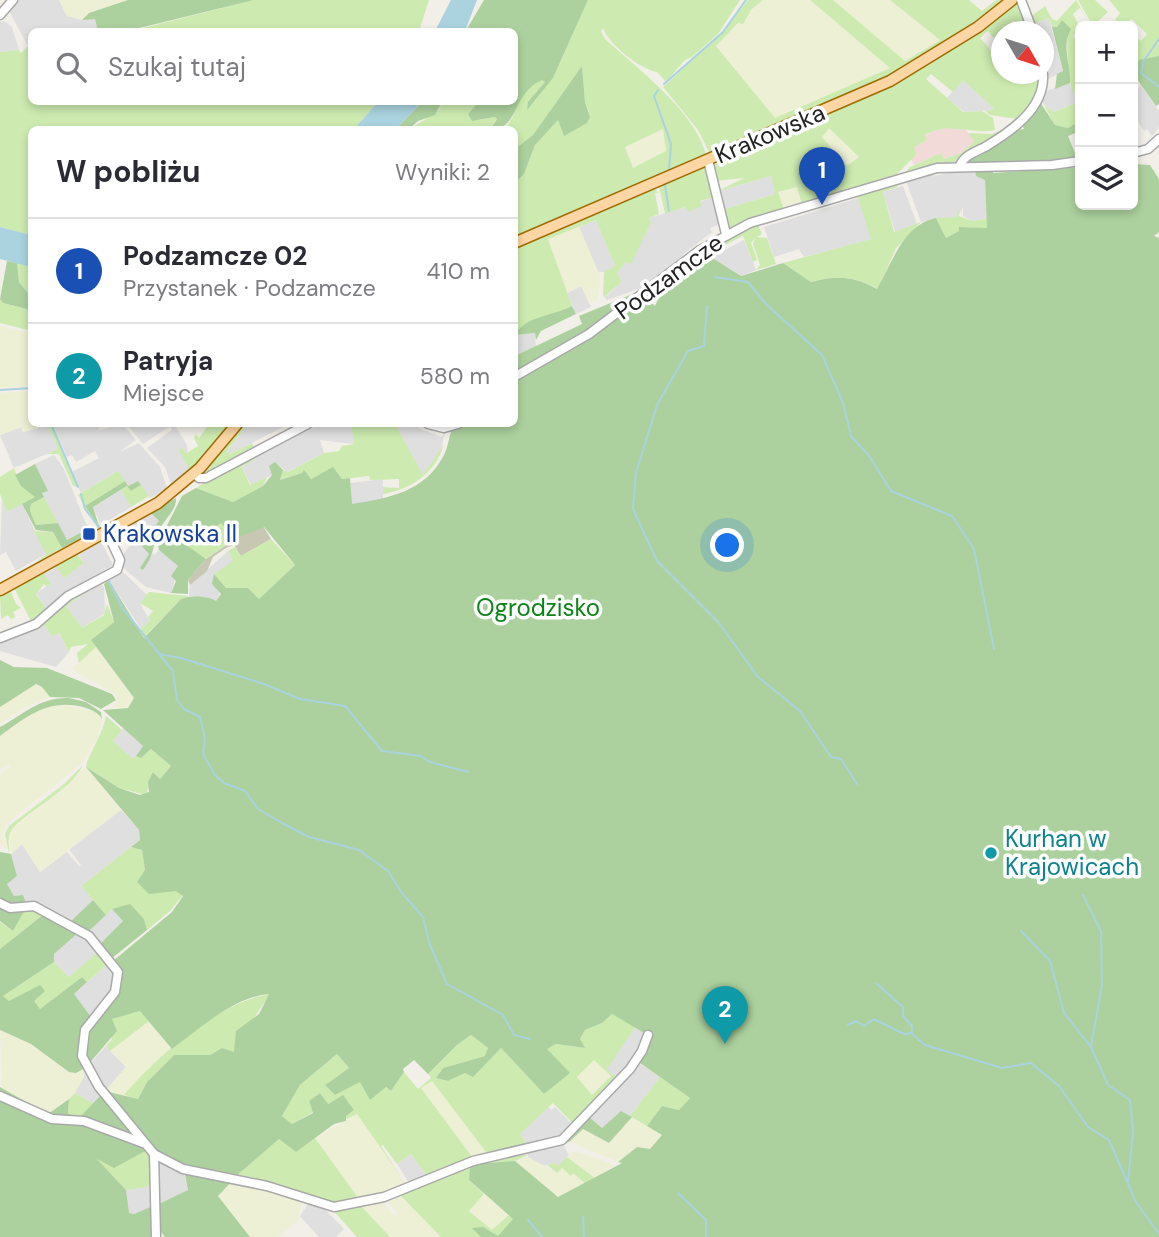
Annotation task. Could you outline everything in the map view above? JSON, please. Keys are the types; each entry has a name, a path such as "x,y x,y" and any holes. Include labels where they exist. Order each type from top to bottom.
{"main road":[{"name":"Krakowska","path":"518,241 890,81 967,35 1012,0"},
{"path":"0,590 158,503 194,474 234,427"}],"street":[{"path":"0,15 13,0"},
{"path":"1021,0 1029,21"},
{"path":"960,166 963,159 997,139 1037,104 1042,94 1042,84"},
{"path":"1138,152 1147,149 1159,139"},
{"path":"708,160 726,234"},
{"name":"Podzamcze","path":"518,375 607,322 726,234 757,220 928,170 960,166 1052,165 1075,162"},
{"path":"194,474 199,478 207,477 302,427"},
{"path":"0,638 36,624 72,594 117,570 120,560 107,532"},
{"path":"0,903 10,908 34,906 89,936 118,972 117,988 85,1030 81,1052 99,1087 154,1154 183,1168 267,1186 326,1205 342,1207 358,1204 391,1194 473,1161 511,1154 564,1139 630,1069 642,1051 648,1035"},
{"path":"0,1096 52,1119 84,1121 146,1144"},
{"path":"154,1154 156,1237"}],"shaded area":[{"path":"14,0 59,0 67,16 95,19 97,28 28,28 28,46 9,11"},
{"path":"59,0 128,0 89,13 82,20 67,16"},
{"path":"763,0 810,0 890,68 775,119 716,45"},
{"path":"833,0 890,0 940,40 905,61"},
{"path":"4,21 12,27 19,50 0,52 0,22"},
{"path":"1054,37 1063,72 1054,76"},
{"path":"963,80 995,110 964,112 947,98"},
{"path":"1069,83 1075,94 1075,104 1054,112 1041,102 1043,92"},
{"path":"1141,85 1159,111 1159,127 1152,136 1147,129 1144,131 1138,122 1138,88"},
{"path":"830,128 859,157 847,166 821,136"},
{"path":"965,128 974,142 961,153 944,159 941,153 914,165 911,159 917,154 914,147 927,140 925,136 934,130"},
{"path":"663,129 666,152 633,168 625,147"},
{"path":"933,172 934,176 955,172 976,173 985,180 987,219 972,221 963,216 963,207 958,217 921,222 906,181"},
{"path":"771,176 775,194 722,210 718,191"},
{"path":"903,186 917,224 895,232 883,192"},
{"path":"798,187 802,205 784,210 777,193"},
{"path":"714,197 719,220 718,225 710,228 712,232 682,255 683,259 652,284 607,300 605,297 622,282 617,273 626,262 631,263 651,223 649,218 686,207 688,211 700,202"},
{"path":"858,198 872,239 804,257 799,249 774,257 764,227"},
{"path":"596,220 615,266 606,272 598,272 579,227"},
{"path":"579,227 600,276 598,299 589,303 581,286 567,293 548,238"},
{"path":"744,240 756,270 741,276 714,259 715,255"},
{"path":"582,286 591,307 576,314 567,293"},
{"path":"0,326 28,332 28,386 0,388"},
{"path":"535,333 536,347 518,355 518,335"},
{"path":"28,391 28,427 44,427 23,432 21,427 0,435 0,393"},
{"path":"28,427 48,427 58,449 14,468 0,435"},
{"path":"54,427 98,427 100,430 125,427 136,440 119,452 139,443 160,467 167,488 150,498 138,481 128,486 118,471 81,493 72,472 99,458 95,451 76,462 72,455 67,457"},
{"path":"129,427 168,427 143,444"},
{"path":"170,427 176,427 187,445 189,469 171,484 165,467 147,448 172,430"},
{"path":"246,427 283,427 230,454 227,451"},
{"path":"315,427 351,427 354,444 320,440 324,453 287,472 276,463 272,475 251,485 242,467 263,452"},
{"path":"397,427 416,427 441,437 445,433 440,454 422,476"},
{"path":"54,455 64,469 88,529 67,541 42,493 47,491 35,464"},
{"path":"383,479 383,499 351,505 350,483"},
{"path":"121,490 131,507 101,525 93,507"},
{"path":"2,499 7,512 22,504 46,554 16,571 6,552 0,555"},
{"path":"150,512 159,521 140,544 154,555 159,550 179,566 171,593 146,587 122,567 121,557 135,539 128,525"},
{"path":"263,526 271,539 241,556 234,545 226,548 213,557 207,571 190,585 188,580 206,559 235,539"},
{"path":"101,542 113,565 94,576 92,582 49,613 36,593 51,584 44,574 57,567 64,577 84,563 79,554"},
{"path":"228,551 233,561 216,602 189,596 190,585"},
{"path":"122,571 147,595 140,603 150,621 141,629 109,580"},
{"path":"100,583 104,587 105,613 82,628 66,606"},
{"path":"42,621 58,632 69,652 56,667 0,651 0,640"},
{"path":"96,647 134,698 128,708 112,707 117,702 116,694 71,669"},
{"path":"33,685 42,687 50,697 23,708 0,724 0,707"},
{"path":"64,704 98,713 102,719 97,738 82,763 6,824 3,834 6,849 0,844 0,774 11,767 8,765 0,769 0,736 37,710"},
{"path":"123,728 144,747 133,760 113,741"},
{"path":"86,767 121,810 40,872 22,844 11,854 9,839 14,827 65,788"},
{"path":"121,810 139,830 140,840 81,886 93,900 69,923 14,896 7,884 17,876 11,854 22,844 40,872 67,852 79,866 81,865 69,849"},
{"path":"112,909 123,921 101,943 102,949 69,977 54,962 54,954 80,931 88,932"},
{"path":"111,961 119,978 93,1019 74,994"},
{"path":"149,1021 171,1047 124,1095 105,1091 126,1067 110,1051"},
{"path":"636,1026 646,1034 641,1048 617,1079 606,1069"},
{"path":"0,1030 31,1044 69,1072 85,1068 84,1077 75,1093 51,1112 44,1112 2,1089"},
{"path":"106,1046 126,1067 94,1104 75,1093 87,1067"},
{"path":"594,1060 611,1076 591,1095 577,1077"},
{"path":"637,1062 660,1077 630,1116 621,1111 602,1128 588,1116"},
{"path":"432,1080 486,1155 473,1158 421,1088"},
{"path":"548,1107 551,1110 555,1107 574,1126 567,1134 530,1148 520,1134"},
{"path":"357,1114 406,1185 361,1202 315,1138"},
{"path":"632,1117 663,1135 650,1150 637,1147 618,1162 569,1142 583,1129 609,1143"},
{"path":"562,1143 569,1155 558,1167 555,1163 542,1166 528,1157 527,1152"},
{"path":"574,1151 614,1165 596,1179 567,1157"},
{"path":"411,1154 428,1177 410,1184 397,1164"},
{"path":"154,1155 183,1169 188,1190 176,1198 133,1214 128,1213 126,1190 151,1186"},
{"path":"528,1157 557,1173 562,1168 573,1173 586,1184 558,1197 515,1161"},
{"path":"232,1181 301,1197 298,1221 278,1237 250,1237 218,1196"},
{"path":"398,1193 441,1237 390,1237 360,1205 380,1200 394,1216 397,1213 385,1198"},
{"path":"484,1194 509,1215 492,1230 469,1210"},
{"path":"310,1201 321,1205 344,1229 336,1237 319,1237 300,1216"}],"green space":[{"path":"128,0 254,0 139,28 97,28 95,19 82,20 89,13"},
{"path":"254,0 429,0 420,28 143,28"},
{"path":"484,0 588,0 553,78 527,110 528,102 545,82 542,80 532,86 512,117 502,126 493,126 497,119 495,117 472,121 468,114 476,105 518,105 518,28 467,28"},
{"path":"588,0 740,0 718,34 685,60 666,82 657,72 626,55 606,35 603,28 601,31 605,39 678,107 700,139 706,155 518,238 518,180 524,174 535,145 558,119 564,135 589,112 585,102 582,67 533,135 518,147 518,126 506,126 526,91 543,79 545,82 529,102 553,78","holes":["663,129 666,151 633,168 625,147"]},
{"path":"748,0 763,0 751,10 743,24 738,23 716,46 775,118 890,68 810,0 833,0 905,61 940,40 890,0 969,0 982,11 996,0 1005,0 966,31 900,72 710,154 698,130 663,87 719,36"},
{"path":"1076,0 1088,21 1080,8 1073,14 1076,21 1073,36 1075,95 1070,82 1068,34 1062,20 1054,27 1054,21 1049,18 1032,21 1030,17 1045,6 1052,19 1057,21"},
{"path":"1078,0 1095,0 1108,12 1098,21 1090,21"},
{"path":"1109,0 1159,0 1159,56 1138,66 1138,39 1141,41 1147,34 1138,25 1138,21 1116,21 1120,13"},
{"path":"1018,1 1026,21 991,21 991,35 988,31 980,38 991,50 991,84 1041,84 1040,93 1018,119 990,115 985,111 994,109 963,80 953,92 931,74 926,79 963,112 982,111 993,118 995,130 934,131 925,135 927,140 914,147 917,154 893,178 802,205 797,187 778,192 784,210 729,229 722,210 775,194 771,176 718,191 744,178 715,181 712,163 917,71","holes":["829,128 859,157 847,166 822,137"]},
{"path":"1062,20 1071,29 1067,42 1070,83 1055,89 1057,74 1063,71 1054,35 1054,27"},
{"path":"28,46 28,105 375,105 357,126 28,126 28,234 0,227 0,52 19,50 21,53"},
{"path":"1159,56 1159,104 1156,106 1138,80 1139,60"},
{"path":"582,66 585,102 590,117 587,123 564,136 558,120 535,145 524,174 518,180 518,147 533,135"},
{"path":"1040,102 1055,125 1068,128 1075,124 1075,133 1068,136 1075,158 1043,163 965,164 969,158 1015,130 1024,129 1021,121"},
{"path":"1075,104 1075,124 1068,128 1055,125 1044,105 1054,112"},
{"path":"419,105 440,105 435,115 412,126 399,126"},
{"path":"441,105 476,105 469,114 478,120 495,117 497,119 493,126 415,126 439,110"},
{"path":"1009,128 956,163 904,174 910,167 941,153 944,159 961,153 974,142 968,133 991,134"},
{"name":"Ogrodzisko","path":"1138,164 1150,165 1159,179 1159,232 1154,236 1159,238 1159,1237 481,1237 472,1228 483,1227 498,1236 513,1219 469,1180 470,1169 474,1164 515,1161 558,1197 622,1163 618,1162 637,1147 650,1149 662,1135 647,1126 662,1106 679,1110 690,1098 637,1061 646,1034 612,1014 602,1023 585,1030 580,1039 585,1048 556,1044 547,1049 570,1073 544,1094 501,1048 473,1077 465,1073 448,1081 436,1078 443,1068 485,1056 488,1048 471,1035 428,1074 414,1060 403,1069 404,1072 391,1091 386,1087 370,1100 360,1082 335,1095 325,1085 349,1068 337,1054 300,1085 282,1116 292,1124 313,1113 309,1101 320,1093 328,1104 343,1095 354,1110 346,1116 346,1121 334,1124 296,1152 279,1139 234,1178 183,1167 162,1159 105,1091 138,1099 147,1082 174,1055 210,1055 222,1048 234,1052 236,1031 259,1014 269,994 256,996 230,1007 172,1049 140,1011 112,1019 117,1031 87,1066 83,1054 88,1032 120,984 121,978 113,961 172,912 183,896 176,891 149,894 137,882 145,870 142,850 131,847 140,840 139,830 86,767 119,788 140,795 149,792 148,782 153,772 160,779 171,766 151,749 141,758 136,756 143,746 103,710 128,708 134,698 91,640 114,622 104,584 109,580 144,638 181,599 199,597 216,601 221,594 212,584 214,574 226,588 248,588 259,599 295,565 264,527 235,539 221,523 186,545 206,559 188,580 188,594 171,593 176,581 171,576 178,566 159,550 158,543 182,496 196,488 233,502 263,486 272,475 269,466 275,462 283,470 280,480 304,470 311,479 333,467 342,479 350,478 352,504 405,491 427,477 436,467 445,452 452,429 518,427 518,377 588,338 646,296 655,306 660,295 655,289 699,255 714,259 741,276 783,263 811,282 845,278 861,281 877,289 907,236 925,222 936,218 946,238 959,231 959,227 987,228 985,180 976,176 975,169 993,169 993,173 1075,167 1075,210 1138,210"},
{"path":"706,166 715,197 700,201 702,206 688,212 685,207 665,214 659,186"},
{"path":"894,183 898,187 883,192 894,232 921,222 896,248 878,289 861,281 845,278 811,282 783,263 871,239 857,195"},
{"path":"654,187 658,193 655,193 659,214 649,218 651,223 631,264 626,262 617,273 622,282 605,296 607,300 603,295 604,272 615,266 596,220 548,239 572,306 534,320 518,330 518,246"},
{"path":"958,207 959,216 972,221 987,219 987,229 959,227 959,231 946,238 936,218 957,217"},
{"path":"757,222 762,234 757,237 767,238 776,264 756,270 760,265 753,244 755,238 751,243 757,260 753,262 743,236 719,248 720,252 715,255 703,251"},
{"path":"7,261 17,263 19,282 28,293 28,309 3,303 0,299"},
{"path":"17,263 28,266 28,293 19,282"},
{"path":"630,295 637,297 559,350 518,373 518,355 582,324 579,316"},
{"path":"0,299 3,303 28,309 28,330 0,323"},
{"path":"572,306 576,314 541,331 536,340 535,333 518,335 520,329 532,320"},
{"path":"48,427 54,427 78,487 73,486 59,454 47,454 58,449"},
{"path":"207,427 230,427 191,471 171,486 189,469 179,451 182,448 187,453 198,446 194,438 196,434 199,438"},
{"path":"239,427 246,427 227,451 230,454 252,443 254,448 207,473 206,467"},
{"path":"351,427 397,427 423,475 444,445 428,472 412,484 394,492 383,494 383,487 399,488 399,479 370,480 369,476 342,479 333,468 310,479 302,473 280,480 283,470 288,472 324,453 339,451 342,446 354,444"},
{"path":"255,455 257,458 242,467 250,485 267,477 263,486 233,502 196,488 207,481 209,483 210,479"},
{"path":"35,464 48,491 42,493 44,497 31,504 30,511 36,525 58,523 67,540 88,529 86,524 92,532 62,548 53,532 36,530 22,504 35,497 21,486 15,475"},
{"path":"14,468 20,480 36,497 7,512 0,494 0,477"},
{"path":"118,471 125,481 85,506 100,526 98,529 78,495"},
{"path":"125,481 128,486 138,481 141,485 131,491 127,486 93,507 99,526 85,506"},
{"path":"141,485 149,496 131,507 121,490 128,486 131,491"},
{"path":"44,497 58,523 36,525 30,511 31,504"},
{"path":"176,498 175,506 160,528 143,570 140,568 149,554 140,544 159,521 150,512"},
{"path":"221,522 235,539 234,545 227,544 206,559 187,547"},
{"path":"34,531 53,532 62,548 36,562 46,554"},
{"path":"271,539 295,565 259,599 248,588 226,588 214,574 233,561 228,551 235,547 241,556"},
{"path":"77,553 84,563 64,578 55,565"},
{"path":"53,566 44,574 51,584 47,587 44,584 36,594 49,613 32,623 14,588"},
{"path":"105,580 66,606 82,628 104,615 107,604 114,622 91,640 96,647 79,663 77,653 88,644 71,647 69,652 59,633 52,636 42,622 63,602"},
{"path":"10,589 16,604 21,608 13,612 15,617 11,619 8,615 1,619 0,594"},
{"path":"149,592 189,596 181,599 143,638 141,629 150,621 148,617 153,611 140,603"},
{"path":"0,660 14,667 47,668 112,694 116,700 101,709 79,698 50,697 36,684 0,707"},
{"path":"69,698 86,702 101,712 102,719 96,712 83,707 59,705 38,711 0,736 0,727 33,707 49,700"},
{"path":"106,716 122,730 113,741 133,759 136,756 141,758 151,749 171,766 160,779 153,772 146,795 119,788 86,767"},
{"path":"83,765 67,785 15,826 9,836 9,854 5,834 9,826 64,784"},
{"path":"131,847 142,850 145,870 183,895 170,911 147,930 144,919 112,909 106,915 81,886"},
{"path":"0,852 11,854 17,876 7,884 14,896 23,895 26,903 10,906 0,901"},
{"path":"93,900 106,915 88,932 69,923"},
{"path":"0,904 27,906 13,931 0,921"},
{"path":"130,904 144,919 147,930 111,959 101,943 123,921 112,909"},
{"path":"27,906 44,914 0,949 0,922 13,931"},
{"path":"44,914 79,932 54,954 54,962 3,996 9,1001 40,985 45,991 34,1001 40,1009 82,977 87,982 74,994 92,1018 85,1028 85,1068 76,1073 69,1072 31,1044 0,1030 0,949"},
{"path":"101,949 110,962 87,982 82,977 40,1009 33,1001 9,1001 3,996 54,962 69,977"},
{"path":"270,994 234,1053 222,1048 210,1055 174,1055 147,1082 138,1099 124,1095 153,1064 209,1019 250,999"},
{"path":"140,1011 149,1021 110,1051 106,1046 112,1039 111,1019"},
{"path":"612,1014 636,1026 607,1069 617,1079 636,1056 636,1059 575,1126 553,1103 520,1134 530,1148 538,1146 524,1150 482,1159 428,1177 411,1154 397,1164 383,1145 381,1146 402,1178 357,1114 347,1119 345,1116 354,1110 343,1096 327,1104 320,1093 309,1101 313,1112 292,1124 282,1116 300,1085 337,1054 349,1068 325,1085 335,1095 360,1081 370,1099 386,1087 391,1091 404,1072 418,1089 431,1078 428,1074 471,1035 488,1048 486,1056 443,1068 436,1078 448,1081 465,1073 473,1076 501,1048 544,1094 569,1073 546,1049 556,1044 584,1048 580,1039 585,1030 602,1023","holes":["594,1060 611,1076 592,1095 577,1077","432,1081 486,1152 486,1155 473,1158 421,1088"]},
{"path":"660,1077 690,1098 679,1110 662,1106 647,1126 630,1116"},
{"path":"0,1087 44,1112 51,1112 69,1099 68,1114 80,1117 102,1094 140,1139 84,1118 49,1116 0,1094"},
{"path":"75,1093 94,1104 80,1117 68,1114 69,1099"},
{"path":"0,1098 51,1121 84,1123 147,1150 114,1168 97,1159 126,1190 129,1213 134,1214 155,1205 154,1237 0,1237"},
{"path":"621,1111 632,1117 609,1143 583,1129 569,1142 566,1141 588,1116 602,1128"},
{"path":"315,1138 360,1201 336,1205 284,1189 234,1178 279,1139 296,1151"},
{"path":"147,1150 150,1153 154,1186 126,1190 95,1157"},
{"path":"528,1155 515,1161 474,1164 469,1180 484,1194 469,1211 492,1230 509,1215 514,1219 498,1237 441,1237 398,1193 455,1167 507,1156"},
{"path":"567,1157 596,1179 586,1184 573,1173 571,1176 562,1168 557,1173 547,1165 555,1163 558,1166"},
{"path":"184,1170 232,1181 218,1196 250,1237 165,1237 158,1228 159,1204 188,1190"},
{"path":"406,1184 407,1186 366,1200"},
{"path":"360,1205 390,1237 357,1237 331,1208"}],"water":[{"path":"451,0 477,0 466,28 437,28"},
{"path":"375,105 419,105 399,126 357,126"},
{"path":"0,227 28,234 28,266 0,259"}],"waterway":[{"path":"664,84 723,32 746,0"},
{"path":"1159,39 1143,62 1141,73 1159,87"},
{"path":"658,90 654,96 671,144 669,170"},
{"path":"665,185 669,211"},
{"path":"714,277 748,282 767,305 822,355 843,403 851,436 870,457 891,491 952,516 974,549 994,649"},
{"path":"707,306 704,346 688,351 657,405 636,473 633,509 657,561 719,623 758,677 800,711 831,757 841,759 857,784"},
{"path":"0,390 28,388"},
{"path":"52,427 78,487"},
{"path":"81,494 85,509 99,527"},
{"path":"108,580 123,609 173,671 177,700 184,709 200,717 205,739 203,754 215,775 224,783 245,791 258,809 282,823 309,837 359,850 388,871 402,893 423,917 430,945 447,984 503,1015 514,1035 530,1039"},
{"path":"159,654 181,658 264,684 300,699 345,706 382,751 421,756 430,762 468,772"},
{"path":"1083,895 1101,931 1102,985 1091,1046"},
{"path":"1021,931 1050,961 1064,1013 1091,1047 1108,1085 1130,1100 1133,1132 1128,1181"},
{"path":"877,984 903,1007 903,1016 912,1026 912,1034 925,1045 1002,1068 1031,1063 1059,1086 1088,1127 1109,1140 1136,1202 1159,1234"},
{"path":"848,1025 856,1021 864,1026 874,1019 904,1034 911,1033"},
{"path":"678,1193 706,1220 706,1237"},
{"path":"583,1217 584,1237"},
{"path":"528,1220 542,1237"}],"place":[{"name":"Podzamcze 02","path":"822,205"},
{"name":"Krakowska II","path":"89,534"},
{"name":"Kurhan w Krajowicach","path":"991,853"},
{"name":"Patryja","path":"725,1044"}]}
